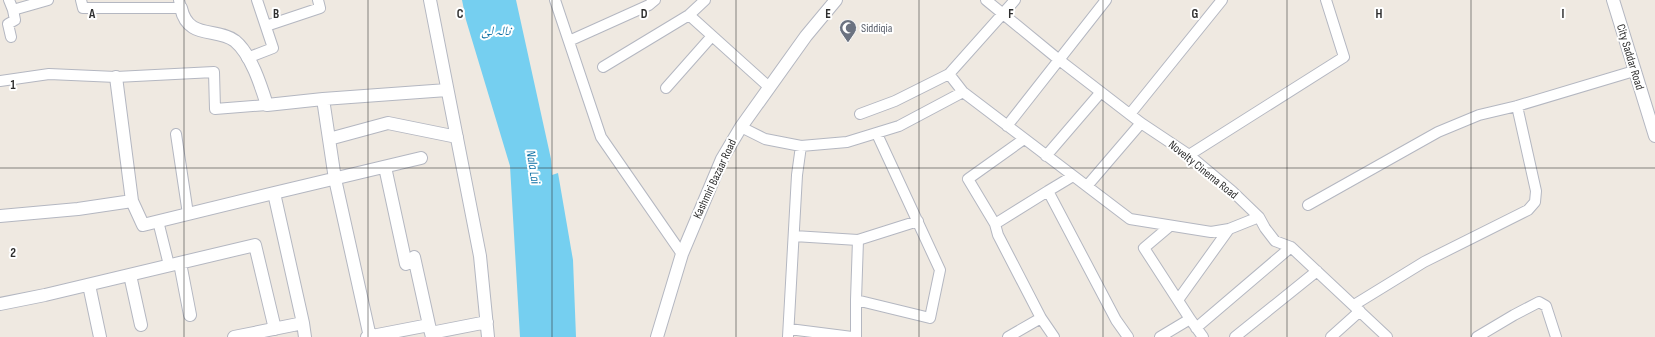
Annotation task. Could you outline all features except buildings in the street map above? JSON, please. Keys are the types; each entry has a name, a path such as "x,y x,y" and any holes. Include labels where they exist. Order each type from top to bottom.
{"street":[{"path":"8,0 13,10 15,20 8,24 11,37"},
{"path":"13,10 48,0"},
{"path":"80,0 83,8 180,4 183,18 199,31 234,41 242,48 259,78 267,105"},
{"path":"247,58 273,48 258,0"},
{"path":"266,26 320,8 318,0"},
{"path":"430,0 480,256 488,337"},
{"path":"555,0 601,137 682,254"},
{"path":"569,41 649,5 655,0"},
{"path":"603,67 689,15 705,0"},
{"name":"Kashmiri Bazaar Road","path":"657,337 682,254 722,159 740,127 806,36 836,0"},
{"name":"Novelty Cinema Road","path":"986,0 1058,59 1141,123 1188,155 1232,191 1259,218 1264,228 1275,241 1291,247 1387,337"},
{"path":"860,114 895,101 949,74 1015,0"},
{"path":"1007,126 1058,59 1106,0"},
{"path":"1130,114 1222,0"},
{"path":"1188,155 1344,57 1326,0"},
{"name":"City Saddar Road","path":"1613,0 1655,136"},
{"path":"689,15 769,87"},
{"path":"666,88 712,36"},
{"path":"1308,205 1438,132 1479,115 1517,106 1634,71"},
{"path":"0,80 49,74 116,77 214,72 215,109 448,90"},
{"path":"949,74 963,92 1130,219 1211,232 1229,229 1259,218"},
{"path":"116,77 132,201 144,225 421,158"},
{"path":"740,127 765,139 801,146 847,142 899,126 963,92"},
{"path":"1046,156 1101,92"},
{"path":"323,99 335,179 369,337 431,332 487,322"},
{"path":"1331,337 1357,308 1424,262 1528,210 1535,202 1536,191 1517,106"},
{"path":"329,139 388,123 457,138"},
{"path":"1087,186 1141,123"},
{"path":"176,134 188,214"},
{"path":"856,300 930,318 940,270 877,134"},
{"path":"1024,139 968,179 995,224 998,235 1041,318 1054,337"},
{"path":"801,146 797,176 788,333 852,337"},
{"path":"385,167 431,332"},
{"path":"995,224 1073,176"},
{"path":"1048,191 1116,320 1128,337"},
{"path":"274,193 305,337"},
{"path":"0,216 78,209 132,201"},
{"path":"158,221 174,264 190,315"},
{"path":"794,236 858,240 918,221"},
{"path":"1170,226 1144,248 1203,337"},
{"path":"1178,300 1229,229"},
{"path":"856,337 858,240"},
{"path":"0,304 89,285 255,245 275,328"},
{"path":"1160,337 1193,323 1291,247"},
{"path":"1234,337 1317,271"},
{"path":"130,275 141,325"},
{"path":"89,285 100,337"},
{"path":"1477,337 1539,302 1546,306 1556,337"},
{"path":"1008,337 1041,318"},
{"path":"234,337 303,323"}],"water":[{"name":"نالہ لئ","path":"462,0 516,0 551,159 552,175 558,173 573,260 576,337 520,337 510,166 466,20"}],"place":[{"name":"Siddiqia","path":"848,43"}],"water label":[{"name":"Nala Lai","path":"533,167"}]}
